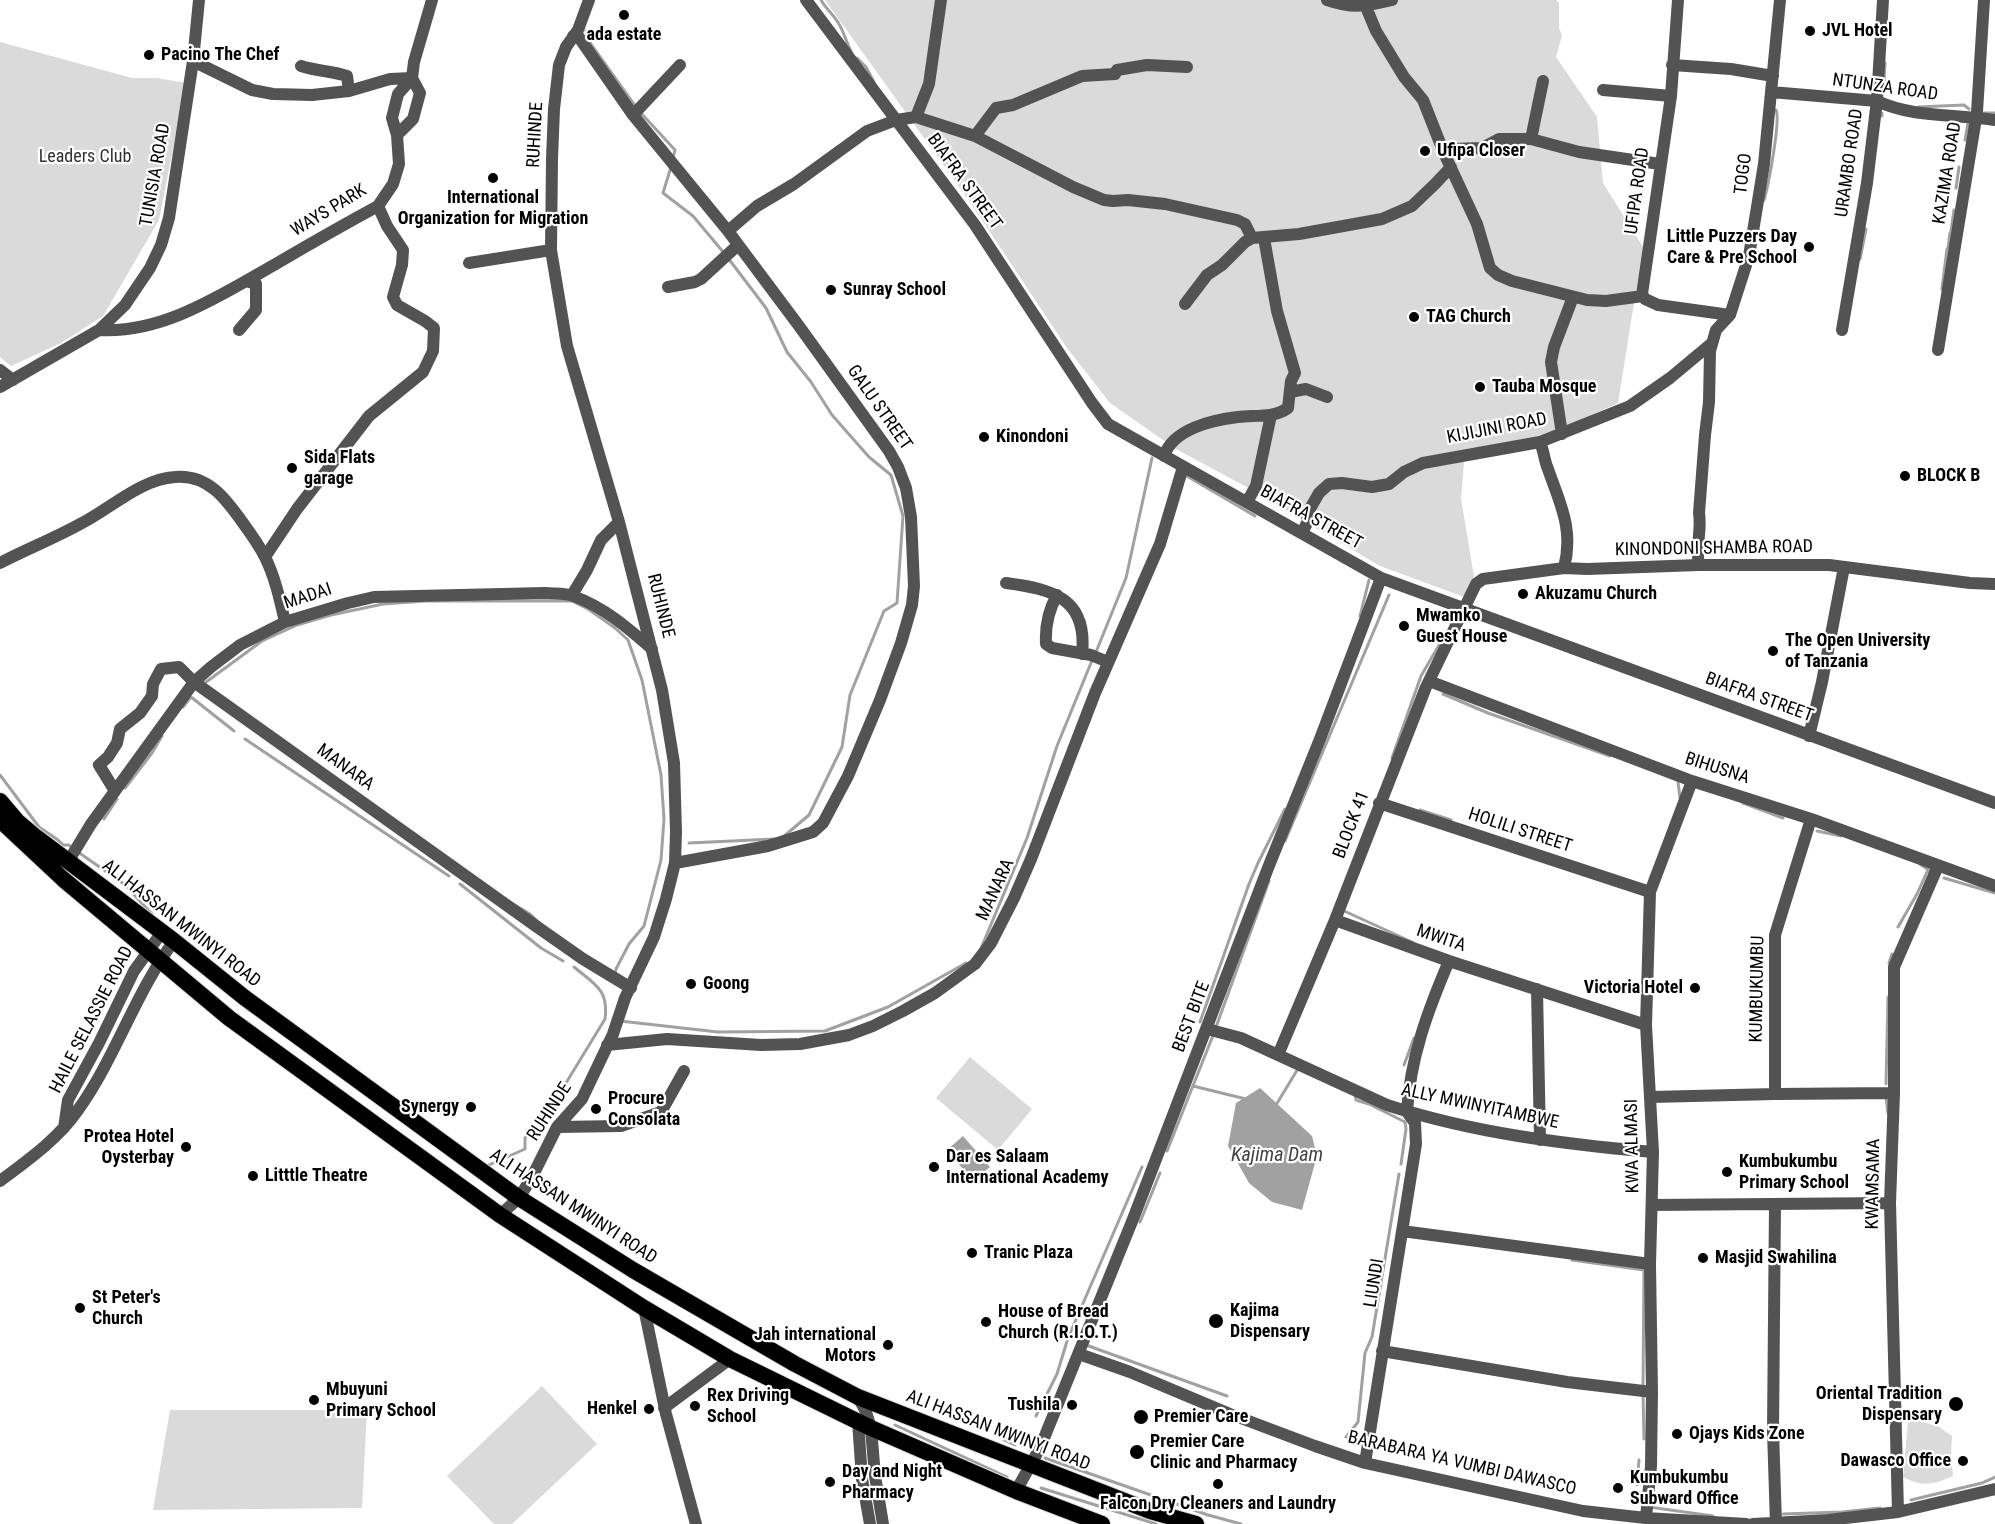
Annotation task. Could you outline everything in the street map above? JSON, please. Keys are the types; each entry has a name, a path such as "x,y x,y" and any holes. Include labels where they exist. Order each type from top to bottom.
{"highway":[{"name":"ALI HASSAN MWINYI ROAD","path":"0,801 18,821 68,862 168,936 245,998 519,1198 643,1276 795,1364 858,1397 1150,1511 1196,1524"},
{"path":"0,819 63,879 229,1018 500,1215 644,1308 730,1359 865,1424 1016,1491 1102,1524"}],"street":[{"name":"TUNISIA ROAD","path":"0,387 99,330 126,305 161,245 169,218 193,61 199,0"},
{"name":"WAYS PARK","path":"99,330 114,331 163,320 210,302 251,282 289,256 378,206 393,184 399,164 397,135 392,117 398,93 412,78 414,62 432,0"},
{"name":"RUHINDE","path":"500,1215 519,1198 557,1127 582,1099 654,937 675,863 674,764 668,720 653,650 619,522 567,346 551,250 554,109 559,65 566,47 578,30 589,0"},
{"name":"BIAFRA STREET","path":"806,0 975,225 1079,384 1108,424 1381,579 1995,803"},
{"path":"916,117 929,84 941,0"},
{"path":"1327,0 1350,6 1392,0"},
{"name":"UFIPA ROAD","path":"1643,296 1671,96 1678,0"},
{"name":"TOGO","path":"1712,343 1716,330 1730,315 1749,256 1764,164 1780,0"},
{"name":"URAMBO ROAD","path":"1842,330 1867,183 1876,101 1883,0"},
{"name":"KAZIMA ROAD","path":"1938,350 1976,117 1984,0"},
{"path":"1366,3 1376,31 1404,77 1423,100 1450,167 1477,224 1490,268 1498,275 1512,281 1573,297 1606,301 1643,296 1644,299 1658,305 1730,315"},
{"name":"GALU STREET","path":"573,36 578,36 633,115 728,231 805,334 898,467 906,488 911,517 914,586 912,605 880,700 848,776 823,823 813,832 768,846 675,863"},
{"path":"193,61 252,90 273,94 312,95 349,91 390,79 412,78 420,93 413,118 397,135"},
{"path":"633,115 680,65"},
{"path":"975,136 996,108 1012,105 1082,76 1114,74 1117,69 1147,65 1187,67"},
{"path":"1672,65 1731,69 1773,76"},
{"path":"301,66 318,72 347,76 349,91"},
{"path":"1531,139 1543,81"},
{"path":"1603,90 1671,96"},
{"name":"NTUNZA ROAD","path":"1771,92 1876,101 1921,113 1995,120"},
{"path":"728,231 757,206 794,184 867,131 896,120 916,117 975,136 1090,195 1113,201 1128,200 1165,204 1237,220 1245,224 1258,238 1295,374 1288,408 1271,415 1238,417 1207,423 1180,435 1168,446 1164,456"},
{"path":"1444,153 1452,149 1482,147 1499,139 1531,139 1579,152 1660,164"},
{"path":"1185,304 1207,275 1245,242 1258,238 1358,225 1399,213 1412,206 1428,192 1450,167"},
{"path":"265,557 297,509 369,416 423,372 433,351 434,328 397,305 393,297 403,250 387,226 378,206"},
{"path":"668,287 701,279 738,245"},
{"path":"469,263 551,250"},
{"path":"239,330 256,310 251,282"},
{"path":"1562,434 1551,362 1554,347 1573,297"},
{"path":"1699,565 1697,546 1712,343"},
{"name":"KIJIJINI ROAD","path":"1302,533 1308,521 1307,514 1319,493 1329,484 1378,487 1389,484 1404,472 1434,460 1540,442 1562,434 1630,406 1670,378 1712,343"},
{"path":"0,370 13,380"},
{"path":"1290,392 1306,388 1327,397"},
{"path":"1247,502 1256,486 1271,415"},
{"path":"1540,442 1546,466 1566,518 1568,541 1564,568"},
{"name":"MANARA","path":"607,1045 667,1039 761,1045 800,1044 849,1035 903,1011 960,976 975,964 991,943 1014,898 1095,657 1160,544 1184,467"},
{"path":"0,563 84,522 138,490 158,481 175,477 193,478 210,485 224,496 265,557 279,596 285,622"},
{"path":"572,596 601,540 619,522"},
{"name":"KINONDONI SHAMBA ROAD","path":"1464,610 1476,584 1483,579 1564,568 1587,570 1699,565 1829,565 1970,583 1995,584"},
{"path":"1809,736 1845,567"},
{"name":"BEST BITE","path":"1016,1491 1040,1448 1079,1354 1381,579"},
{"path":"1006,583 1036,588 1057,595 1074,608 1082,635 1095,657"},
{"name":"MADAI","path":"68,862 91,824 194,682 240,645 285,622 374,597 544,593 572,596 619,620 653,650"},
{"path":"1057,595 1050,608 1045,630 1046,644 1058,650 1095,657"},
{"name":"BLOCK 41","path":"1278,1055 1335,920 1379,803 1429,681 1464,610"},
{"name":"MANARA","path":"115,791 99,765 108,757 117,743 120,729 140,713 152,696 153,684 161,669 179,667 194,682 533,924 583,959 631,988"},
{"name":"BIHUSNA","path":"1429,681 1692,781 1811,819 1995,886"},
{"name":"KWA ALMASI","path":"1646,1518 1651,1466 1652,1392 1650,1264 1653,1152 1646,1025 1650,892 1692,781"},
{"name":"HOLILI STREET","path":"1379,803 1650,892"},
{"name":"KUMBUKUMBU","path":"1775,1094 1775,935 1811,819"},
{"name":"KWAMSAMA","path":"1898,1512 1890,1203 1894,1093 1894,967 1938,866"},
{"name":"MWITA","path":"1335,920 1449,961 1646,1025"},
{"name":"HAILE SELASSIE ROAD","path":"0,1181 40,1151 79,1110 95,1083 154,955 168,936"},
{"path":"1407,1112 1412,1066 1420,1037 1449,961"},
{"path":"1537,989 1540,1140"},
{"name":"ALLY MWINYITAMBWE","path":"1207,1029 1241,1038 1407,1112 1540,1140 1653,1152"},
{"path":"557,1127 621,1126 661,1112 684,1071"},
{"path":"1651,1097 1894,1093"},
{"name":"LIUNDI","path":"1365,1463 1416,1144 1415,1123 1407,1112"},
{"path":"1652,1205 1890,1203"},
{"path":"1775,1204 1773,1397 1776,1524"},
{"path":"1402,1231 1650,1264"},
{"path":"644,1308 664,1408 696,1524"},
{"path":"1382,1351 1567,1382 1652,1392"},
{"name":"BARABARA YA VUMBI DAWASCO","path":"1079,1354 1130,1372 1230,1414 1365,1463 1583,1511 1646,1518 1746,1524"},
{"path":"664,1408 730,1359"},
{"path":"858,1397 866,1412 862,1479 870,1524"},
{"path":"865,1424 883,1524"},
{"path":"1753,1524 1776,1524 1898,1512 1995,1489"}],"green space":[{"path":"825,0 1556,0 1559,3 1559,28 1562,35 1556,57 1597,117 1603,183 1643,247 1618,403 1567,426 1522,442 1465,452 1461,498 1474,577 1467,598 1380,566 1252,490 1176,449 1110,403 1067,348 970,202"},
{"name":"Leaders Club","path":"0,42 132,78 157,78 186,83 159,220 103,316 61,343 11,366 0,357"},
{"path":"970,1057 1032,1109 998,1150 936,1098"},
{"path":"542,1386 597,1444 512,1524 494,1524 447,1476"},
{"path":"170,1410 367,1410 362,1508 153,1510"},
{"path":"1917,1420 1939,1427 1952,1436 1953,1476 1928,1484 1903,1477 1908,1421"}],"water":[{"name":"Kajima Dam","path":"1260,1088 1312,1136 1317,1156 1302,1210 1272,1202 1249,1183 1228,1146 1236,1103"},
{"path":"963,1136 990,1167 973,1181 947,1150"}],"waterway":[{"path":"821,0 839,24 851,51"},
{"path":"586,31 591,44 636,107"},
{"path":"857,58 866,67 874,82"},
{"path":"1884,81 1885,63"},
{"path":"1918,107 1964,105 1969,109"},
{"path":"1764,200 1775,139 1776,110"},
{"path":"640,112 675,150 673,158"},
{"path":"1984,113 1995,113"},
{"path":"1965,140 1968,123"},
{"path":"671,167 663,193 693,216 724,253"},
{"path":"1956,188 1959,167"},
{"path":"1951,231 1954,210"},
{"path":"1860,259 1866,229"},
{"path":"1949,240 1950,233"},
{"path":"1948,248 1949,241"},
{"path":"1942,289 1947,249"},
{"path":"728,258 766,308 787,352 811,382 832,415 869,457 891,475 903,516 897,603 884,611 850,695 842,747 809,815 783,837"},
{"path":"1096,652 1126,578 1152,458"},
{"path":"1185,475 1255,516"},
{"path":"1360,616 1369,580"},
{"path":"1285,841 1389,595"},
{"path":"426,601 572,601 588,609 628,640 642,680 661,775 664,819 661,860 644,926 629,944 615,974 611,976 553,936 530,914 483,886 413,833 372,808 202,685 262,641 297,625 383,604 426,601"},
{"path":"1392,758 1421,676 1442,640"},
{"path":"982,946 1027,838 1057,746 1093,658"},
{"path":"1443,694 1488,713 1610,756"},
{"path":"183,707 191,697 234,731"},
{"path":"125,788 162,736"},
{"path":"245,739 449,876"},
{"path":"0,775 39,827 63,845 69,845 72,848"},
{"path":"1678,782 1680,798"},
{"path":"104,819 117,799"},
{"path":"1743,803 1783,818"},
{"path":"1200,1022 1249,884 1285,809"},
{"path":"1420,810 1451,820"},
{"path":"1817,831 1841,836"},
{"path":"689,843 774,839"},
{"path":"78,852 124,884 152,914"},
{"path":"1898,927 1927,872 1930,871 1920,864"},
{"path":"1944,878 1995,893"},
{"path":"1216,1027 1269,881"},
{"path":"460,884 541,948 563,961"},
{"path":"1342,910 1412,942"},
{"path":"1889,963 1892,954"},
{"path":"620,1021 718,1032 825,1031 888,1007 966,963"},
{"path":"555,1101 605,1019 606,1009 602,994 594,983 574,967"},
{"path":"1886,1084 1888,997"},
{"path":"1167,1151 1214,1033"},
{"path":"1404,1065 1414,1038"},
{"path":"1276,1105 1299,1067"},
{"path":"1193,1086 1246,1099"},
{"path":"1355,1093 1356,1100 1405,1122 1401,1164"},
{"path":"1886,1097 1888,1113"},
{"path":"489,1165 525,1149 525,1138 544,1114"},
{"path":"1036,1416 1057,1374 1068,1338 1142,1167"},
{"path":"1140,1222 1160,1173"},
{"path":"1346,1437 1358,1422 1365,1353 1372,1337 1399,1174"},
{"path":"1572,1260 1644,1270 1643,1386"},
{"path":"1086,1345 1227,1396"},
{"path":"1643,1393 1644,1439"},
{"path":"895,1425 1007,1477"},
{"path":"1004,1440 1015,1445"},
{"path":"1045,1458 1208,1515 1241,1524"},
{"path":"1637,1485 1639,1460"},
{"path":"1911,1500 1982,1483 1995,1477"},
{"path":"1041,1488 1156,1524"},
{"path":"1649,1507 1713,1516"},
{"path":"1783,1514 1880,1508"}],"place":[{"name":"ada estate","path":"624,15"},
{"name":"JVL Hotel","path":"1810,31"},
{"name":"Pacino The Chef","path":"149,55"},
{"name":"Ufipa Closer","path":"1425,151"},
{"name":"International Organization for Migration","path":"493,178"},
{"name":"Little Puzzers Day Care & Pre School","path":"1809,247"},
{"name":"Sunray School","path":"831,290"},
{"name":"TAG Church","path":"1414,317"},
{"name":"Tauba Mosque","path":"1480,387"},
{"name":"Kinondoni","path":"984,437"},
{"name":"Sida Flats garage","path":"292,468"},
{"name":"BLOCK B","path":"1905,476"},
{"name":"Akuzamu Church","path":"1523,594"},
{"name":"Mwamko Guest House","path":"1404,626"},
{"name":"The Open University of Tanzania","path":"1773,651"},
{"name":"Goong","path":"691,984"},
{"name":"Victoria Hotel","path":"1695,988"},
{"name":"Synergy","path":"471,1107"},
{"name":"Procure Consolata","path":"596,1109"},
{"name":"Protea Hotel Oysterbay","path":"186,1147"},
{"name":"Dar es Salaam International Academy","path":"934,1167"},
{"name":"Kumbukumbu Primary School","path":"1727,1172"},
{"name":"Litttle Theatre","path":"253,1176"},
{"name":"Tranic Plaza","path":"972,1253"},
{"name":"Masjid Swahilina","path":"1703,1258"},
{"name":"St Peter's Church","path":"80,1308"},
{"name":"Kajima Dispensary","path":"1216,1321"},
{"name":"House of Bread Church (R.I.O.T.)","path":"986,1322"},
{"name":"Jah international Motors","path":"888,1345"},
{"name":"Mbuyuni Primary School","path":"314,1400"},
{"name":"Oriental Tradition Dispensary","path":"1956,1404"},
{"name":"Tushila","path":"1072,1405"},
{"name":"Rex Driving School","path":"695,1406"},
{"name":"Henkel","path":"649,1409"},
{"name":"Premier Care","path":"1141,1417"},
{"name":"Ojays Kids Zone","path":"1677,1434"},
{"name":"Premier Care Clinic and Pharmacy","path":"1137,1452"},
{"name":"Dawasco Office","path":"1963,1461"},
{"name":"Day and Night Pharmacy","path":"830,1482"},
{"name":"Falcon Dry Cleaners and Laundry","path":"1218,1484"},
{"name":"Kumbukumbu Subward Office","path":"1618,1488"}]}
